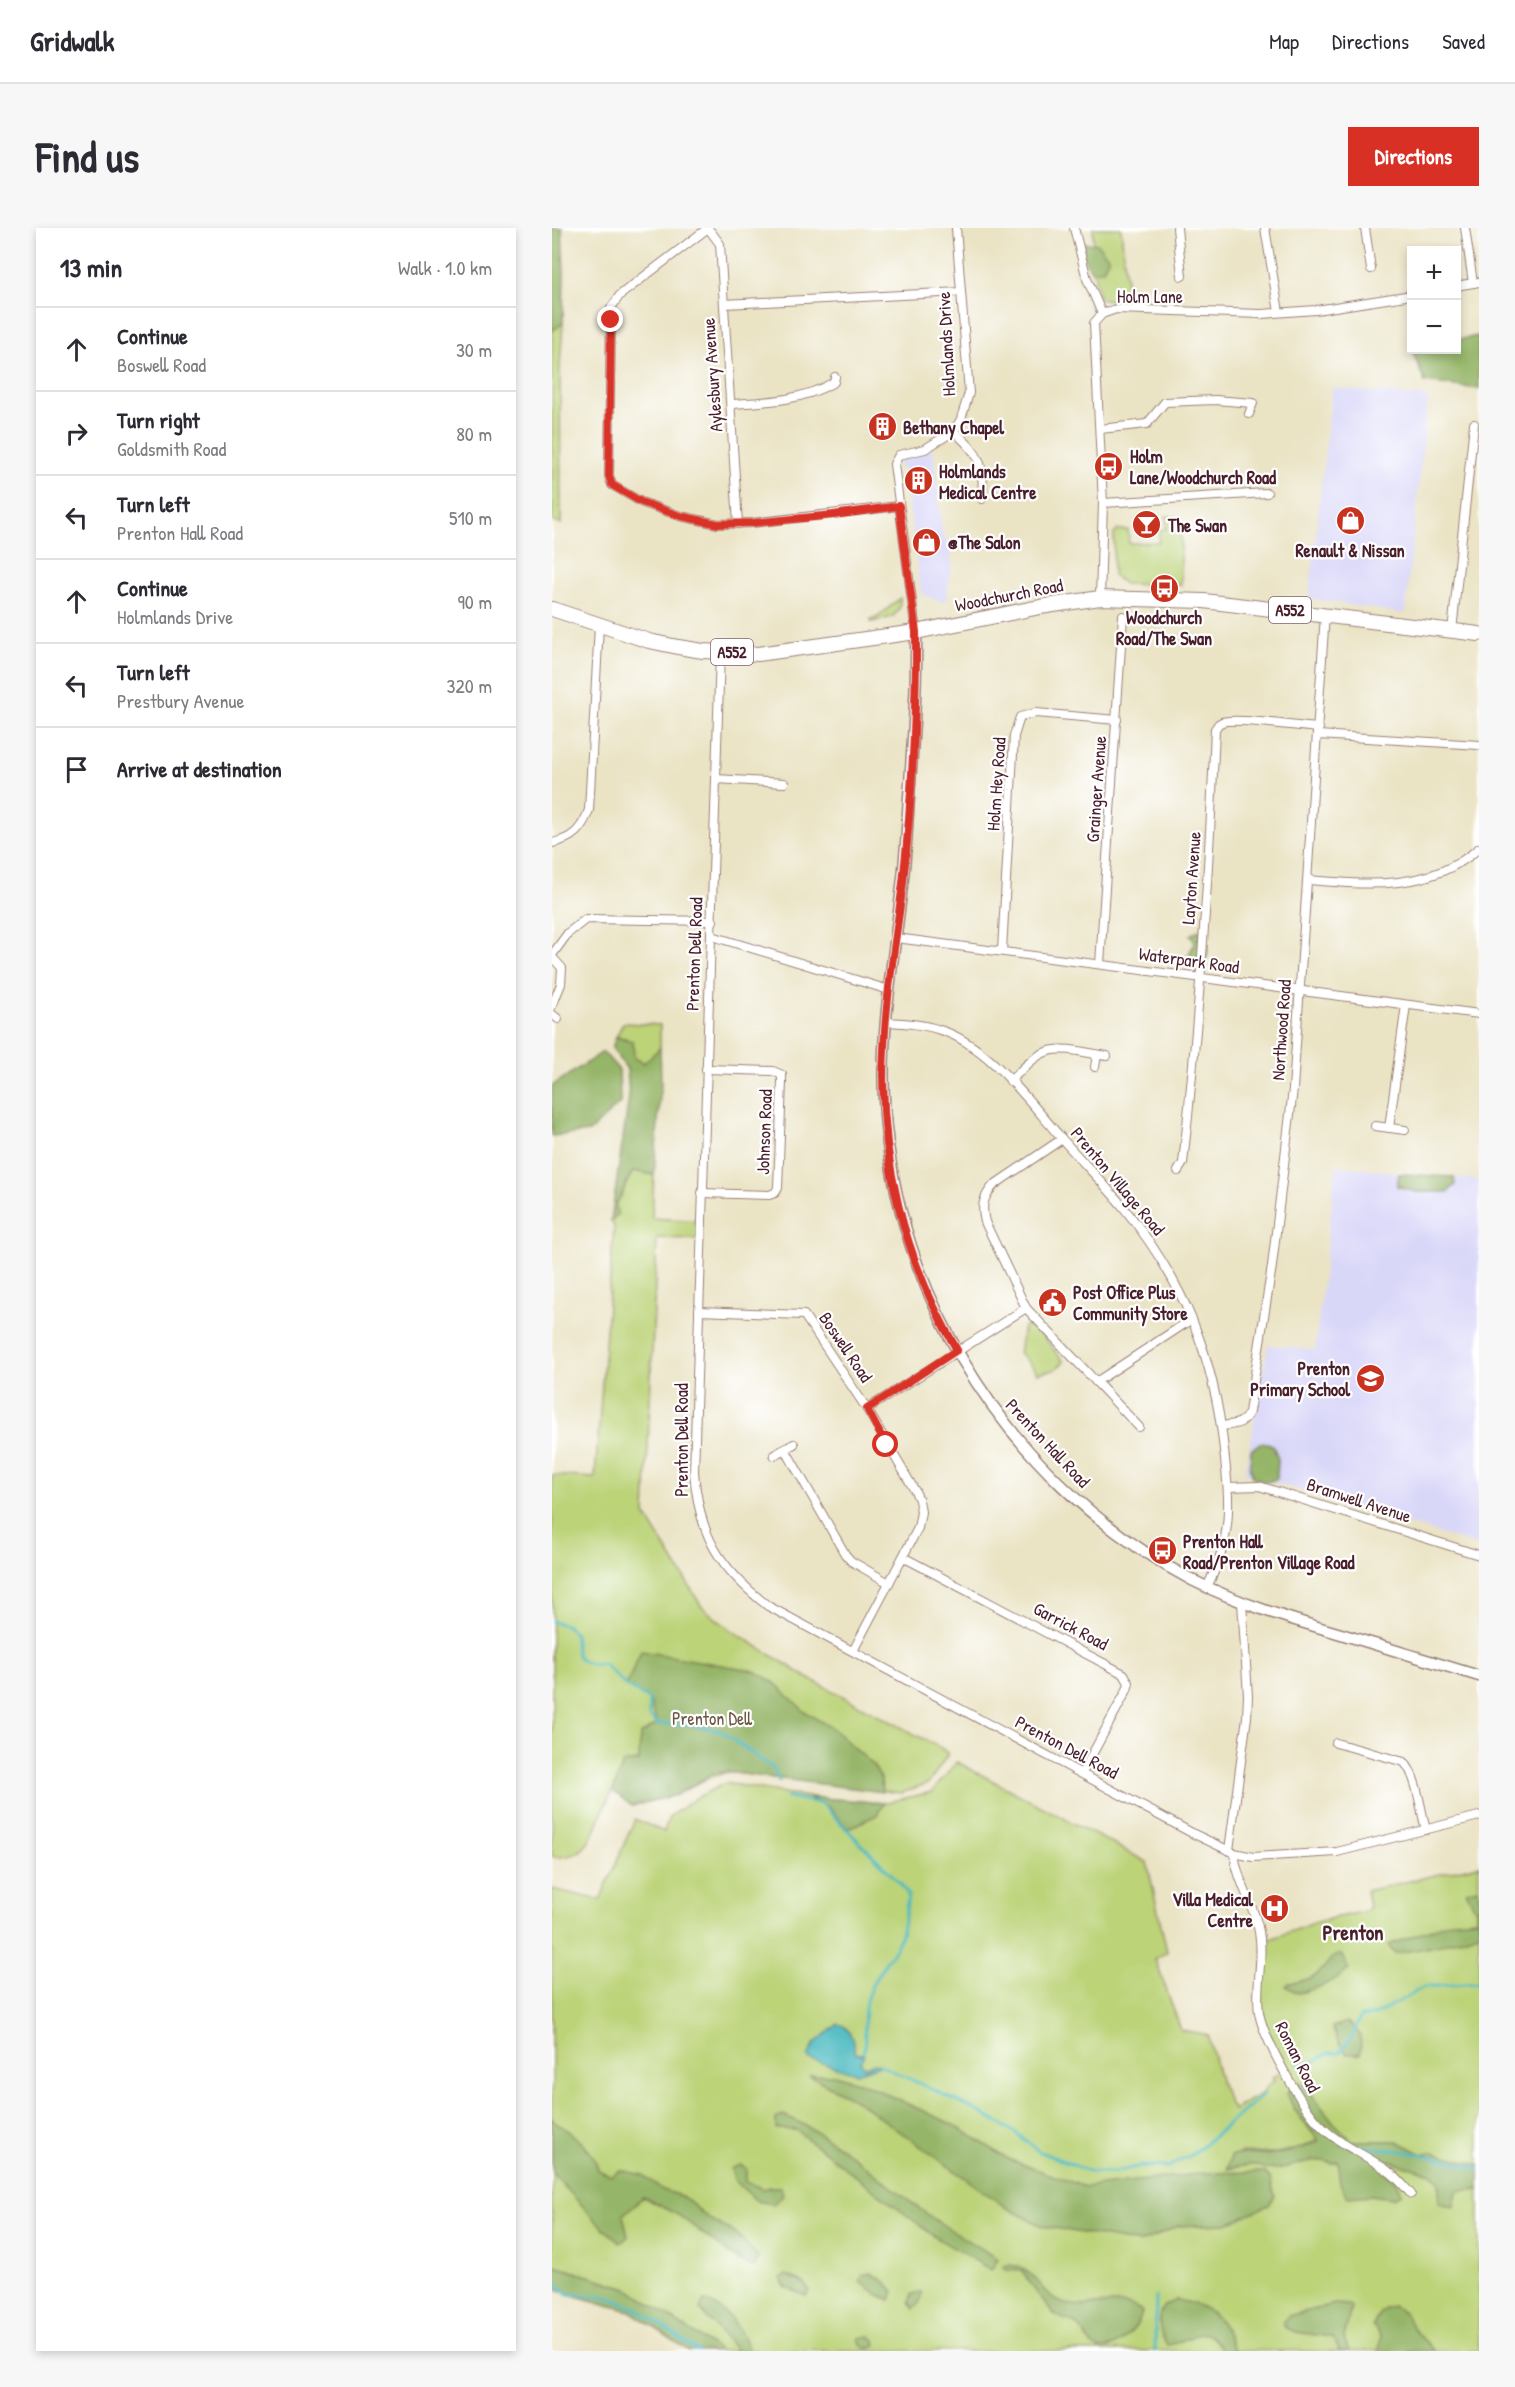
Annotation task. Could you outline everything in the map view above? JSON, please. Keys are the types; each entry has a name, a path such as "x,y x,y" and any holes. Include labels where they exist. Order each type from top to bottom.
{"highway":[{"name":"Woodchurch Road","path":"552,609 649,641 703,651 758,654 916,632 1040,607 1100,598 1204,601 1479,634"}],"street":[{"name":"Aylesbury Avenue","path":"708,228 720,244 738,524"},
{"path":"708,228 620,296 611,308 609,476 612,485 625,494 662,511 718,524 833,515 899,506"},
{"name":"Holmlands Drive","path":"954,431 961,419 969,393 956,228"},
{"path":"1074,228 1088,279 1102,314"},
{"path":"1177,228 1182,276"},
{"path":"1264,228 1279,312"},
{"path":"1365,228 1371,269"},
{"path":"1461,285 1476,283 1465,228"},
{"path":"724,304 961,292"},
{"name":"Holm Lane","path":"1100,598 1103,503 1094,323 1102,314 1116,309 1166,312 1316,310 1407,296"},
{"path":"731,404 791,399 836,381"},
{"path":"1100,429 1147,424 1165,402 1215,400 1253,403 1249,414"},
{"path":"1452,632 1474,424"},
{"path":"916,632 894,464 899,455 925,449 954,431 976,454 983,470 983,501"},
{"path":"1103,503 1267,493"},
{"name":"Northwood Road","path":"1222,1426 1241,1423 1249,1412 1284,1172 1293,1089 1319,732 1325,614"},
{"name":"Grainger Avenue","path":"1100,964 1123,616"},
{"path":"552,843 564,841 575,834 583,825 589,810 598,625"},
{"name":"Prenton Hall Road","path":"916,632 913,740 903,881 889,990 884,1052 887,1139 898,1207 930,1301 973,1381 1013,1435 1073,1497 1156,1559 1208,1587 1266,1612 1479,1676"},
{"name":"Prenton Dell Road","path":"720,652 694,1472 696,1500 702,1526 729,1572 768,1606 1232,1852 1254,1857 1337,1852 1479,1816"},
{"name":"Holm Hey Road","path":"1002,951 1014,736 1020,717 1036,713 1117,720"},
{"name":"Layton Avenue","path":"1178,1171 1183,1163 1200,978 1212,822 1215,729 1218,724 1224,721 1237,721 1319,732 1479,746"},
{"path":"716,778 784,783"},
{"path":"1308,880 1374,885 1399,883 1439,872 1456,864 1479,848"},
{"path":"552,1006 561,984 562,968 552,956 568,933 586,919 713,921"},
{"path":"712,936 889,990"},
{"name":"Waterpark Road","path":"896,938 1479,1014"},
{"path":"1389,1128 1406,1005"},
{"name":"Prenton Village Road","path":"886,1022 940,1030 976,1048 1010,1081 1123,1207 1168,1272 1204,1346 1222,1426 1228,1487 1227,1534 1208,1587"},
{"path":"1010,1081 1050,1050 1107,1056"},
{"path":"1095,1067 1096,1055"},
{"name":"Johnson Road","path":"702,1193 769,1195 775,1193 778,1188 782,1082 782,1075 773,1071 706,1069"},
{"path":"1375,1126 1405,1130"},
{"path":"1062,1138 994,1185 983,1202 985,1222 1026,1308 1139,1427"},
{"path":"867,1409 1026,1308"},
{"name":"Boswell Road","path":"699,1311 804,1315 867,1409 919,1500 921,1520 853,1651"},
{"path":"1096,1382 1192,1319"},
{"path":"774,1455 794,1444"},
{"path":"785,1449 845,1554 851,1561 889,1583"},
{"name":"Bramwell Avenue","path":"1228,1487 1259,1486 1479,1555"},
{"name":"Garrick Road","path":"903,1557 1124,1674 1129,1683 1127,1690 1082,1773"},
{"path":"1232,1852 1248,1717 1242,1602"},
{"path":"1336,1743 1404,1762 1414,1780 1426,1830"},
{"name":"Roman Road","path":"1232,1852 1240,1881 1258,1925 1261,1945 1259,2012 1265,2030 1299,2099 1321,2127 1342,2143 1390,2172 1411,2194"}],"shaded area":[{"path":"1332,388 1428,397 1405,614 1309,598"},
{"path":"933,450 943,537 948,539 952,565 945,603 921,594 904,468 899,468 898,464 900,457"},
{"name":"Prenton Primary School","path":"1336,1166 1479,1180 1479,1542 1476,1545 1245,1473 1268,1345 1315,1350"}],"green space":[{"path":"552,228 562,228 564,273 563,323 552,331"},
{"path":"1093,228 1121,228 1128,301 1100,299 1094,274"},
{"path":"1084,243 1097,244 1109,258 1103,269 1093,272 1090,269 1083,255"},
{"path":"563,323 560,366 561,524 552,521 552,331"},
{"path":"1479,336 1479,389 1425,382 1414,354 1461,354 1461,339"},
{"path":"1166,516 1181,517 1181,585 1124,584 1113,575 1114,534 1118,530 1128,530 1129,543 1159,542 1159,530 1166,529"},
{"path":"900,598 899,610 896,614 871,622 871,620 878,617"},
{"path":"1199,930 1207,949 1207,957 1191,970 1186,960 1195,942 1190,935"},
{"path":"623,1023 660,1025 660,1048 645,1063 634,1058 626,1038 616,1037"},
{"path":"616,1037 633,1041 634,1058 644,1063 660,1048 661,1082 654,1175 634,1171 616,1203 617,1215 611,1221 629,1097 627,1069 612,1048"},
{"path":"603,1052 619,1070 620,1103 589,1132 552,1136 552,1086"},
{"path":"634,1171 654,1175 652,1218 700,1221 699,1239 657,1238 645,1514 702,1607 728,1628 808,1678 941,1748 948,1754 929,1783 902,1793 727,1772 706,1779 676,1795 632,1806 613,1791 586,1846 578,1853 567,1857 552,1857 552,1475 595,1478 614,1226 611,1221 617,1215 616,1203"},
{"path":"1399,1174 1454,1177 1455,1185 1448,1192 1416,1192 1397,1186"},
{"path":"1024,1326 1036,1328 1064,1362 1054,1370 1038,1373 1019,1352"},
{"path":"1260,1443 1273,1445 1278,1459 1277,1479 1267,1482 1253,1478 1250,1466 1251,1450"},
{"name":"Prenton Dell","path":"641,1651 755,1671 775,1683 805,1712 832,1728 873,1765 881,1778 882,1792 727,1772 713,1773 676,1795 632,1806 613,1791 623,1763 639,1761 640,1735 657,1724 649,1699 626,1686"},
{"path":"957,1762 1147,1862 1167,1952 1155,1959 1181,2030 1208,2035 1221,2084 1233,2110 1261,2094 1274,2081 1272,2077 1283,2072 1292,2089 1294,2109 1319,2140 1300,2148 1281,2152 1261,2154 1241,2152 1229,2165 1335,2149 1479,2186 1479,2351 720,2351 627,2288 552,2265 552,1889 600,1900 635,1819 664,1832 669,1817 696,1798 725,1783 808,1797 884,1803 932,1792"},
{"path":"808,1797 884,1803 877,1815 848,1829 828,1807"},
{"path":"1479,1865 1479,2165 1432,2152 1422,2154 1397,2141 1352,2141 1334,2123 1305,2086 1294,2081 1265,2025 1261,2005 1265,1941 1320,1921 1366,1911 1369,1906 1366,1891"},
{"path":"1477,1888 1479,1890 1479,1933 1440,1945 1395,1954 1388,1945 1453,1921 1476,1919 1476,1910 1466,1891"},
{"path":"1341,1954 1349,1970 1337,1978 1304,1992 1297,1993 1286,1986 1289,1983 1315,1976 1332,1958"},
{"path":"1347,2022 1360,2035 1360,2054 1347,2054 1338,2042 1332,2027"},
{"path":"809,2075 834,2075 862,2083 954,2125 1008,2159 1085,2187 1205,2173 1264,2172 1270,2178 1275,2196 1269,2205 1226,2224 1179,2226 1140,2243 1042,2226 1007,2208 860,2103"},
{"path":"1298,2082 1305,2086 1334,2123 1352,2141 1397,2141 1422,2154 1432,2152 1479,2165 1479,2189 1457,2191 1454,2207 1439,2203 1439,2181 1429,2173 1382,2159 1383,2171 1396,2182 1402,2194 1393,2198 1371,2195 1348,2197 1340,2182 1337,2161 1332,2163 1315,2161 1279,2169 1251,2165 1227,2169 1231,2156 1243,2153 1278,2154 1319,2141 1294,2109 1287,2093"},
{"path":"783,2115 838,2145 929,2216 998,2259 991,2270 935,2237 796,2130 776,2129 776,2119"},
{"path":"552,2119 586,2147 592,2154 598,2170 611,2176 620,2170 643,2175 663,2190 683,2197 711,2220 737,2234 758,2257 754,2267 741,2262 678,2215 643,2197 623,2215 628,2237 620,2242 602,2227 552,2173"},
{"path":"740,2165 746,2168 746,2182 764,2189 781,2187 783,2196 773,2204 757,2201 735,2181 731,2169"},
{"path":"552,2265 627,2288 720,2351 689,2351 630,2311 568,2294 552,2287"},
{"path":"1010,2265 1028,2272 1058,2301 1075,2306 1127,2305 1136,2307 1142,2312 1140,2318 1132,2331 1120,2342 1106,2349 1098,2349 1077,2325 1053,2313 1022,2271 1005,2270 1003,2266"},
{"path":"871,2273 894,2291 891,2300 860,2282 862,2276"},
{"path":"786,2275 801,2281 810,2290 806,2296 786,2288 780,2278"},
{"path":"922,2293 919,2304 914,2309 909,2302 912,2294"},
{"path":"1176,2300 1197,2305 1211,2312 1225,2329 1235,2351 1222,2351 1216,2341 1204,2333 1167,2345 1159,2321 1161,2311 1167,2304"},
{"path":"704,2301 719,2308 732,2320 749,2351 736,2351 700,2309"},
{"path":"1335,2304 1348,2305 1351,2308 1344,2338 1349,2351 1338,2351 1338,2346 1331,2337 1295,2332 1286,2328 1283,2323 1288,2316"},
{"path":"1393,2306 1404,2313 1416,2332 1435,2351 1379,2351 1381,2337 1373,2326 1380,2313"},
{"path":"870,2336 875,2340 876,2346 867,2349 861,2345 859,2338"}],"water":[{"path":"838,2024 848,2030 855,2052 864,2055 860,2062 865,2067 875,2063 880,2065 856,2073 809,2059 808,2056 815,2043"}],"waterway":[{"path":"552,1621 567,1626 575,1634 577,1655 580,1659 589,1664 604,1664 626,1686 649,1699 649,1715 657,1724 685,1724 721,1731 774,1769 779,1782"},
{"path":"787,1797 821,1803 901,1884 908,1895 899,1940 876,1977 865,2005 863,2053"},
{"path":"1299,2065 1316,2061 1328,2053 1339,2053 1352,2037 1360,2017 1373,2016 1424,1987 1479,1983"},
{"path":"880,2065 978,2111 1016,2133 1040,2152 1091,2172 1115,2172 1141,2166 1168,2167 1193,2154 1264,2094"},
{"path":"1353,2146 1417,2154 1479,2169"},
{"path":"552,2280 568,2294 608,2297 639,2310 698,2351"},
{"path":"1155,2351 1156,2297"}],"place":[{"name":"Bethany Chapel","path":"882,427"},
{"name":"Holm Lane/Woodchurch Road","path":"1109,466"},
{"name":"Holmlands Medical Centre","path":"918,481"},
{"name":"Renault & Nissan","path":"1350,521"},
{"name":"The Swan","path":"1147,525"},
{"name":"@The Salon","path":"927,542"},
{"name":"Woodchurch Road/The Swan","path":"1164,588"},
{"name":"Post Office Plus Community Store","path":"1052,1302"},
{"name":"Prenton Primary School","path":"1371,1378"},
{"name":"Prenton Hall Road/Prenton Village Road","path":"1162,1551"},
{"name":"Villa Medical Centre","path":"1274,1909"}],"district":[{"name":"Prenton","path":"1353,1932"}],"route":[{"path":"611,320 609,476 612,485 625,494 662,511 718,524 833,515 899,506 916,632 916,696 903,881 889,990 884,1052 884,1096 890,1166 898,1207 930,1301 957,1350 867,1409 886,1445"}]}
